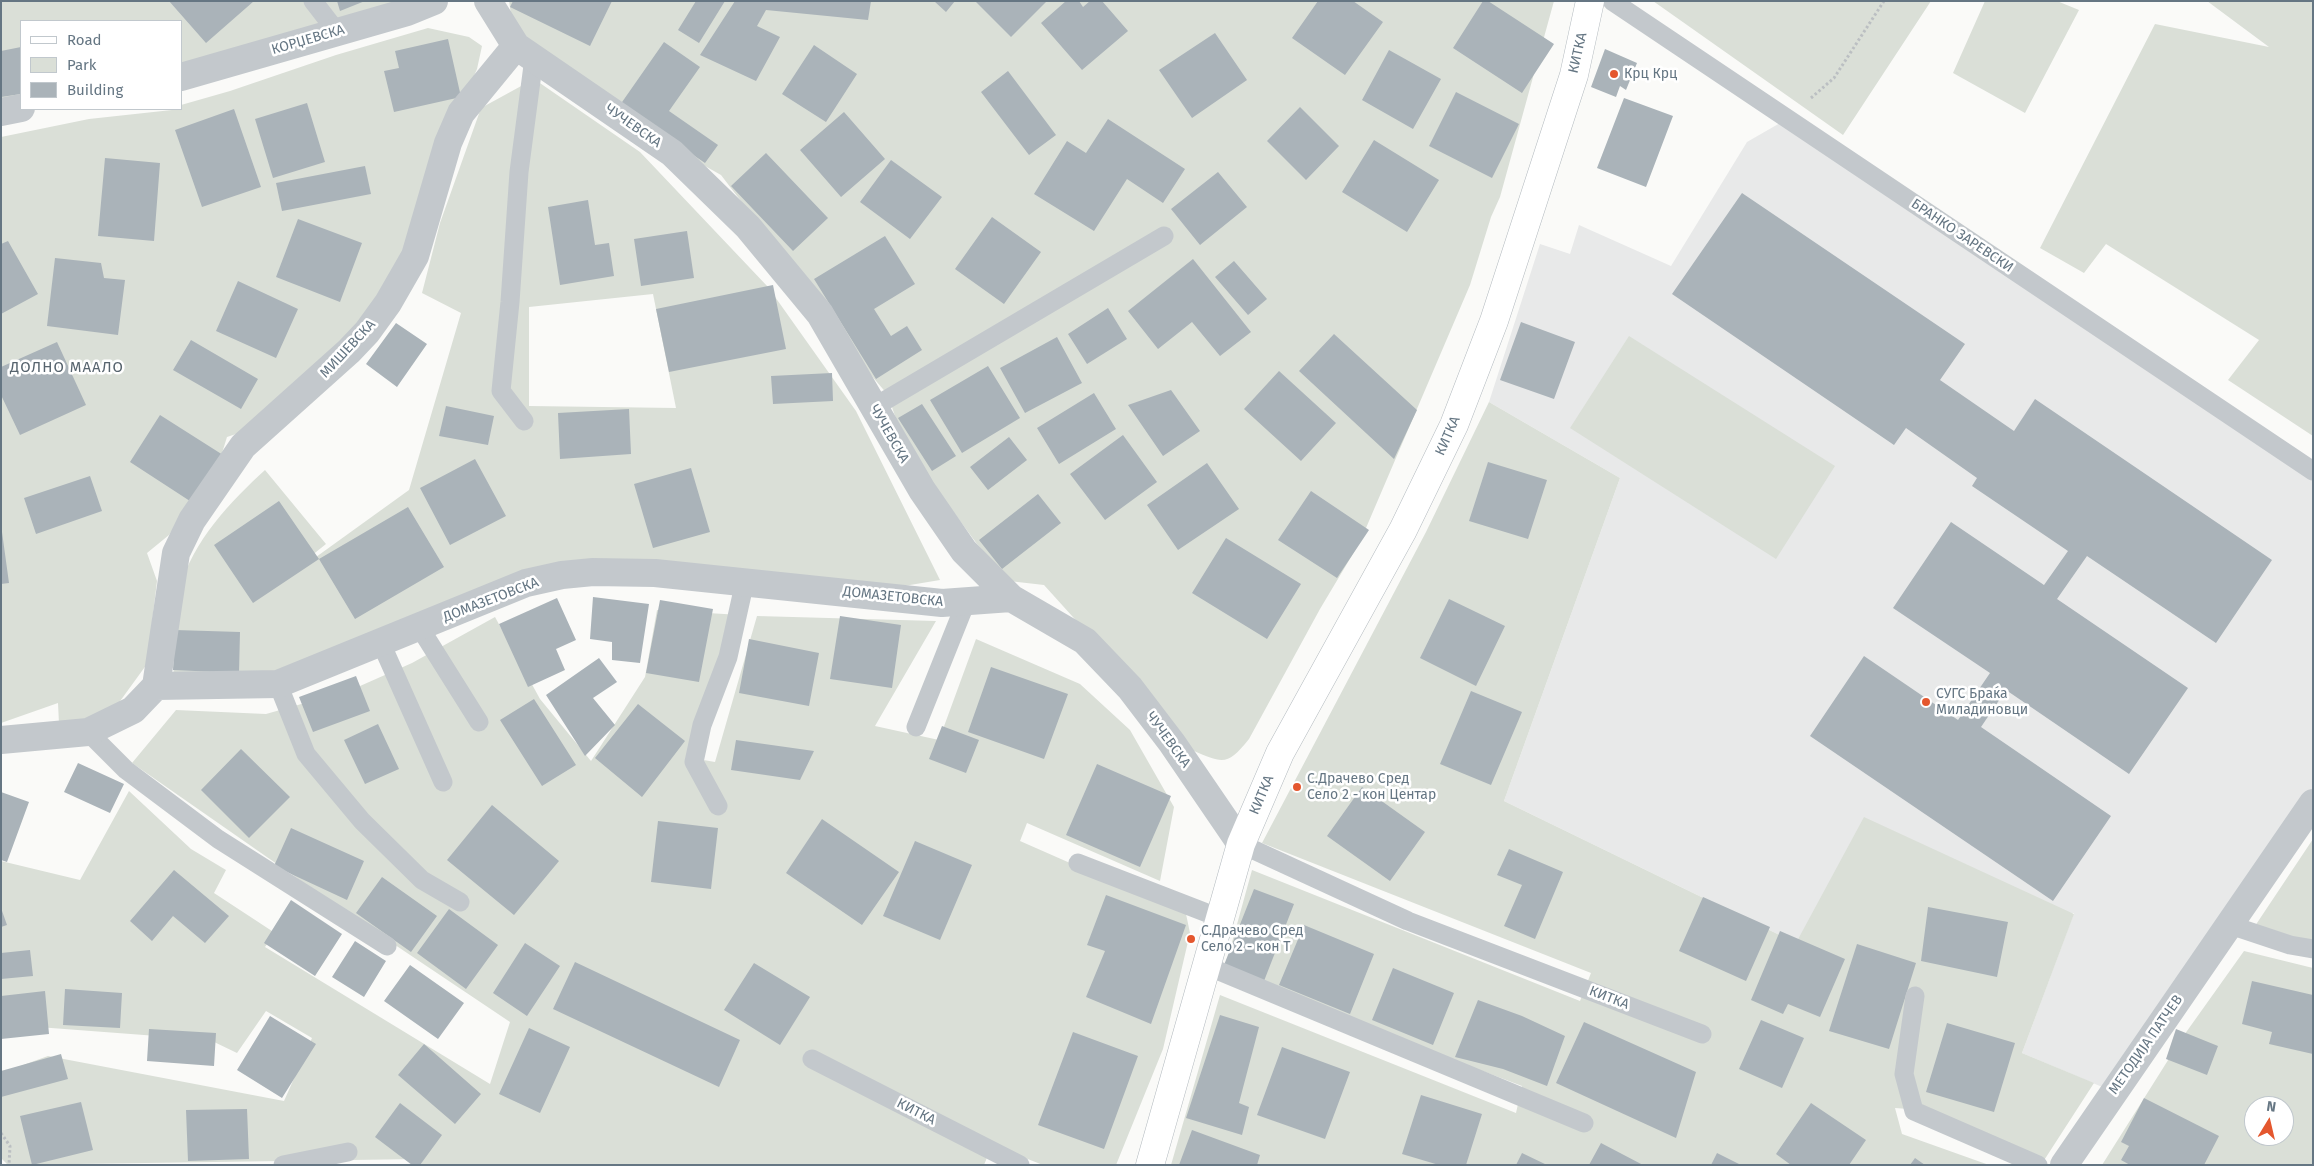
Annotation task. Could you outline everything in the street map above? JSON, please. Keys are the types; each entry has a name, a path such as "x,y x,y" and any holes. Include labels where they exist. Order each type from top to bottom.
{"main road":[{"name":"КИТКА","path":"1150,1165 1207,966 1227,887 1241,844 1280,753 1403,530 1454,425 1494,321 1574,75 1590,1"}],"street":[{"name":"КОРЏЕВСКА","path":"182,77 407,12 434,1"},
{"path":"488,1 525,52"},
{"name":"ЧУЧЕВСКА","path":"525,52 672,153 748,228 820,314 922,490 964,551 1011,598 1085,641 1130,688 1172,743 1241,844"},
{"name":"МИШЕВСКА","path":"156,686 176,553 192,520 243,446 349,351 367,332 388,303 415,256 448,143 461,113 525,52"},
{"path":"1,112 20,108"},
{"name":"ДОМАЗЕТОВСКА","path":"156,686 278,684 420,628 526,583 562,574 655,572 942,603 1011,598"},
{"path":"1,740 88,732 133,710 156,686"},
{"name":"МЕТОДИЈА ПАТЧЕВ","path":"2064,1165 2313,803"}],"lane":[{"path":"312,1 337,32"},
{"name":"БРАНКО ЗАРЕВСКИ","path":"1612,1 2313,471"},
{"path":"524,421 501,391 510,302 525,52"},
{"path":"874,407 1164,236"},
{"path":"718,806 694,762 702,724 728,657 745,581"},
{"path":"916,727 966,602"},
{"path":"420,628 479,722"},
{"path":"381,643 443,782"},
{"path":"278,684 306,754 362,821 422,880 460,902"},
{"path":"88,732 126,770 218,839 387,946"},
{"name":"КИТКА","path":"1241,844 1408,921 1702,1034"},
{"path":"1078,863 1220,918"},
{"path":"2230,925 2290,945 2313,949"},
{"path":"1207,966 1584,1123"},
{"path":"1914,996 1904,1074 1914,1111 2038,1165"},
{"name":"КИТКА","path":"812,1060 1020,1165"},
{"path":"283,1165 348,1152"}],"path":[{"path":"1787,119 1834,78 1884,1"},
{"path":"1,1133 10,1146 9,1165"}],"shaded area":[{"name":"СУГС Браќа Миладиновци","path":"1787,119 2313,471 2313,803 2114,1092 2022,1053 2074,913 1796,943 1504,801 1620,478 1489,402 1540,244 1570,254 1579,225 1671,266 1747,142"}],"green space":[{"path":"1,1 417,1 182,69 182,20 20,20 20,97 1,101"},
{"path":"509,1 1554,1 1500,197 1491,217 1470,285 1360,542 1320,609 1249,739 1236,754 1225,760 1219,760 1194,751 1044,585 1009,581 977,544 938,491 897,422 888,395 813,307 776,247 721,175 641,130 514,34"},
{"path":"1653,1 1931,1 1843,135"},
{"path":"1985,1 2057,1 2079,10 2025,113 1953,73"},
{"path":"2207,1 2313,1 2313,436 2228,380 2259,340 2106,244 2084,273 2040,248 2155,24 2269,47"},
{"path":"428,28 469,37 482,46 477,69 433,167 393,289 345,350 248,430 227,437 217,469 169,535 147,553 157,581 147,664 110,715 59,724 58,703 1,723 1,137 89,119 182,110 182,105 230,91 336,55"},
{"path":"534,79 640,152 768,287 856,411 940,580 868,592 560,571 313,673 173,683 178,609 181,587 186,571 194,554 214,523 265,470 326,544 255,601 409,490 461,313 422,293 440,223 481,108","holes":["653,294 676,408 529,406 529,307"]},
{"path":"1629,336 1835,466 1776,559 1570,428"},
{"path":"1489,402 1620,478 1504,801 1796,943 1864,817 2074,914 2022,1053 2094,1083 2041,1165 1922,1110 1895,1108 1902,1134 1989,1165 1171,1165 1220,995 1516,1113 1522,1086 1223,975 1252,870 1580,1001 1591,973 1262,843 1426,532"},
{"path":"657,610 741,615 692,758 715,762 757,616 936,621 875,726 939,740 976,639 1080,684 1130,730 1174,807 1160,881 1027,823 1020,841 1186,914 1190,933 1163,1049 1116,1165 1043,1165 992,1145 984,1165 420,1165 420,1159 8,1165 1,1158 1,1073 48,1056 284,1101 312,1038 266,1011 237,1053 210,1040 38,1027 1,1036 1,861 80,880 129,791 191,849 226,870 214,893 275,933 265,947 490,1084 510,1022 340,908 132,763 176,710 266,714 351,690 412,663 495,617 540,699 591,761 645,677"},
{"path":"2313,839 2313,946 2255,926"},
{"path":"2244,951 2313,968 2313,1165 2102,1165 2182,1038"}],"building":[{"path":"169,1 254,1 206,43"},
{"path":"337,1 365,1 340,11"},
{"path":"513,1 612,1 590,46 510,7"},
{"path":"696,1 725,1 699,43 678,30"},
{"path":"735,1 871,1 868,20 766,10 757,26 780,37 756,81 700,55"},
{"path":"934,1 955,1 946,12"},
{"path":"975,1 1047,1 1011,37"},
{"path":"1066,1 1079,1 1083,7 1090,1 1102,1 1128,31 1082,70 1041,23"},
{"path":"1318,1 1353,1 1383,22 1345,75 1292,38"},
{"path":"1483,1 1488,1 1554,44 1522,93 1453,48"},
{"path":"1215,33 1247,80 1192,118 1159,70"},
{"path":"448,39 461,97 394,112 384,71 399,68 395,51"},
{"path":"664,42 700,67 669,111 718,145 705,163 620,105"},
{"path":"814,45 857,74 826,122 782,94"},
{"path":"20,47 20,94 1,97 1,51"},
{"name":"Крц Крц","path":"1605,49 1637,63 1626,90 1620,86 1616,97 1591,87"},
{"path":"1389,50 1441,79 1413,129 1362,100"},
{"path":"1008,71 1056,135 1029,155 981,92"},
{"path":"1456,92 1519,124 1492,178 1429,146"},
{"path":"1624,98 1673,116 1646,187 1597,168"},
{"path":"307,103 325,162 273,178 255,119"},
{"path":"1300,107 1339,146 1306,180 1267,141"},
{"path":"234,109 261,187 202,207 175,130"},
{"path":"844,112 885,159 841,197 800,150"},
{"path":"1108,119 1185,169 1163,203 1127,179 1094,231 1034,194 1067,141 1086,153"},
{"path":"1374,140 1439,180 1407,232 1342,192"},
{"path":"766,153 828,218 793,251 731,186"},
{"path":"105,158 160,163 154,241 98,236"},
{"path":"891,160 942,197 910,239 860,202"},
{"path":"365,166 371,194 282,211 276,183"},
{"path":"1218,172 1247,207 1200,245 1171,209"},
{"path":"1742,193 1965,344 1940,380 2014,431 2035,399 2272,560 2216,643 2087,556 2057,599 2188,688 2129,774 2006,690 1981,727 2111,816 2053,901 1810,736 1864,656 1958,720 1990,673 1893,608 1951,522 2044,585 2068,551 1972,486 1977,478 1906,428 1894,445 1672,294"},
{"path":"588,200 595,245 609,243 614,276 560,285 548,207"},
{"path":"992,217 1041,252 1004,304 955,269"},
{"path":"298,219 362,243 340,302 276,277"},
{"path":"687,231 694,278 641,286 634,239"},
{"path":"885,236 915,284 874,309 891,336 907,326 922,350 876,379 814,279"},
{"path":"8,241 38,294 1,314 1,244"},
{"path":"55,258 101,263 104,278 125,280 118,335 47,326"},
{"path":"1193,259 1251,332 1220,356 1192,322 1158,349 1128,311"},
{"path":"1234,261 1267,299 1248,315 1215,277"},
{"path":"238,281 298,309 276,358 216,331"},
{"path":"773,285 786,349 669,372 656,309"},
{"path":"1108,308 1127,339 1087,364 1068,334"},
{"path":"1521,322 1575,342 1554,399 1500,380"},
{"path":"396,323 427,344 397,387 366,364"},
{"path":"1334,334 1417,410 1394,459 1299,371"},
{"path":"1057,337 1082,383 1025,413 1000,368"},
{"path":"191,340 258,379 241,409 173,370"},
{"path":"57,342 86,405 20,435 1,395 1,367"},
{"path":"988,366 1020,418 962,453 930,400"},
{"path":"1279,371 1336,423 1301,461 1244,409"},
{"path":"832,373 833,401 773,404 771,376"},
{"path":"1171,390 1200,431 1163,456 1128,405"},
{"path":"1094,393 1116,429 1059,464 1037,428"},
{"path":"922,404 956,456 932,471 898,418"},
{"path":"446,406 494,416 488,445 439,436"},
{"path":"629,409 631,454 560,459 558,413"},
{"path":"160,415 223,455 193,503 130,462"},
{"path":"1123,435 1157,482 1105,520 1070,474"},
{"path":"1009,437 1027,460 988,490 970,467"},
{"path":"475,459 506,516 450,545 420,488"},
{"path":"1488,462 1547,480 1528,539 1469,521"},
{"path":"1207,463 1239,509 1178,550 1147,505"},
{"path":"691,468 710,532 653,548 634,484"},
{"path":"90,476 102,511 36,534 24,498"},
{"path":"1311,491 1369,530 1337,578 1278,540"},
{"path":"1038,494 1061,523 1002,569 979,540"},
{"path":"279,501 319,559 253,603 214,545"},
{"path":"408,507 444,567 355,619 319,559"},
{"path":"1,533 9,583 1,584"},
{"path":"1226,538 1301,584 1267,639 1192,593"},
{"path":"593,597 649,604 640,663 612,660 612,642 590,639"},
{"path":"557,598 576,640 556,649 565,670 528,687 499,624"},
{"path":"1449,599 1505,626 1476,686 1420,658"},
{"path":"660,600 713,609 699,682 646,673"},
{"path":"840,616 901,625 892,688 830,679"},
{"path":"175,630 240,632 239,673 173,670"},
{"path":"749,639 819,653 809,706 739,693"},
{"path":"599,658 617,682 593,698 615,725 585,756 546,695"},
{"path":"991,667 1068,694 1044,759 968,732"},
{"path":"356,676 370,711 313,732 299,697"},
{"path":"1471,691 1522,712 1491,785 1440,764"},
{"path":"534,699 576,765 542,786 500,720"},
{"path":"638,704 685,741 642,797 595,758"},
{"path":"378,724 399,769 365,784 344,740"},
{"path":"942,726 979,740 966,773 929,759"},
{"path":"736,740 814,751 800,780 731,770"},
{"path":"241,749 290,797 249,838 201,790"},
{"path":"78,763 124,784 110,813 64,792"},
{"path":"1097,764 1171,796 1140,867 1066,835"},
{"path":"1362,787 1425,832 1390,881 1327,836"},
{"path":"1,792 29,802 7,862 1,860"},
{"path":"492,805 559,861 514,915 447,860"},
{"path":"822,819 899,872 862,925 786,873"},
{"path":"658,821 718,828 711,889 651,882"},
{"path":"291,828 364,861 347,900 274,866"},
{"path":"915,841 972,865 940,940 883,916"},
{"path":"1509,849 1563,872 1535,939 1504,926 1522,885 1497,875"},
{"path":"174,870 229,916 205,943 173,916 152,941 130,921"},
{"path":"382,877 437,916 411,952 356,913"},
{"path":"1254,889 1294,904 1264,981 1224,965"},
{"path":"1106,895 1186,925 1151,1024 1086,997 1105,951 1087,945"},
{"path":"1703,897 1770,927 1746,981 1679,951"},
{"path":"291,900 342,934 315,976 264,943"},
{"path":"1928,907 2008,922 1997,977 1921,961"},
{"path":"1,908 7,925 1,927"},
{"path":"449,909 498,945 466,989 417,953"},
{"path":"1304,925 1374,954 1350,1014 1279,985"},
{"path":"1780,931 1845,959 1820,1017 1788,1004 1783,1014 1751,1000"},
{"path":"355,941 386,961 364,997 332,977"},
{"path":"525,943 560,966 527,1016 493,993"},
{"path":"1857,944 1916,963 1889,1049 1829,1031"},
{"path":"30,950 33,976 1,979 1,953"},
{"path":"575,962 740,1040 719,1087 553,1009"},
{"path":"754,963 810,997 780,1045 724,1010"},
{"path":"410,965 464,1003 438,1039 384,1001"},
{"path":"1393,968 1454,993 1433,1045 1372,1020"},
{"path":"2252,981 2313,995 2313,1054 2269,1044 2272,1032 2242,1024"},
{"path":"65,989 122,993 120,1028 63,1025"},
{"path":"45,991 49,1034 1,1039 1,996"},
{"path":"1478,1000 1522,1016 1565,1036 1547,1086 1503,1069 1455,1057"},
{"path":"1220,1015 1259,1027 1239,1103 1249,1107 1242,1135 1186,1118"},
{"path":"270,1016 316,1044 282,1098 237,1070"},
{"path":"1761,1020 1804,1038 1782,1088 1739,1069"},
{"path":"1584,1022 1696,1072 1676,1138 1556,1083"},
{"path":"1947,1023 2015,1043 1994,1112 1926,1092"},
{"path":"529,1028 570,1047 540,1113 499,1094"},
{"path":"149,1029 216,1033 214,1066 147,1061"},
{"path":"2176,1029 2218,1046 2207,1075 2166,1059"},
{"path":"1073,1032 1138,1056 1104,1149 1038,1125"},
{"path":"424,1044 481,1094 455,1124 398,1075"},
{"path":"1282,1047 1350,1072 1325,1139 1257,1115"},
{"path":"61,1054 68,1079 1,1097 1,1071"},
{"path":"1421,1095 1482,1114 1466,1165 1439,1165 1402,1154"},
{"path":"2144,1098 2219,1136 2204,1165 2130,1165 2121,1160 2129,1146 2121,1142"},
{"path":"81,1102 93,1150 32,1165 20,1116"},
{"path":"400,1103 442,1135 420,1165 412,1165 375,1137"},
{"path":"1811,1103 1866,1140 1849,1165 1791,1165 1776,1154"},
{"path":"247,1109 249,1159 188,1161 186,1110"},
{"path":"1192,1130 1260,1155 1257,1165 1179,1165"},
{"path":"1601,1143 1643,1165 1589,1165"},
{"path":"1522,1153 1547,1165 1516,1165"},
{"path":"1717,1153 1741,1165 1711,1165"},
{"path":"1915,1158 1925,1165 1910,1165"}],"place":[{"name":"Крц Крц","path":"1614,74"},
{"name":"СУГС Браќа Миладиновци","path":"1926,702"},
{"name":"С.Драчево Сред Село 2 - кон Центар","path":"1297,787"},
{"name":"С.Драчево Сред Село 2 - кон T","path":"1191,939"}],"district":[{"name":"ДОЛНО МААЛО","path":"67,368"}]}
